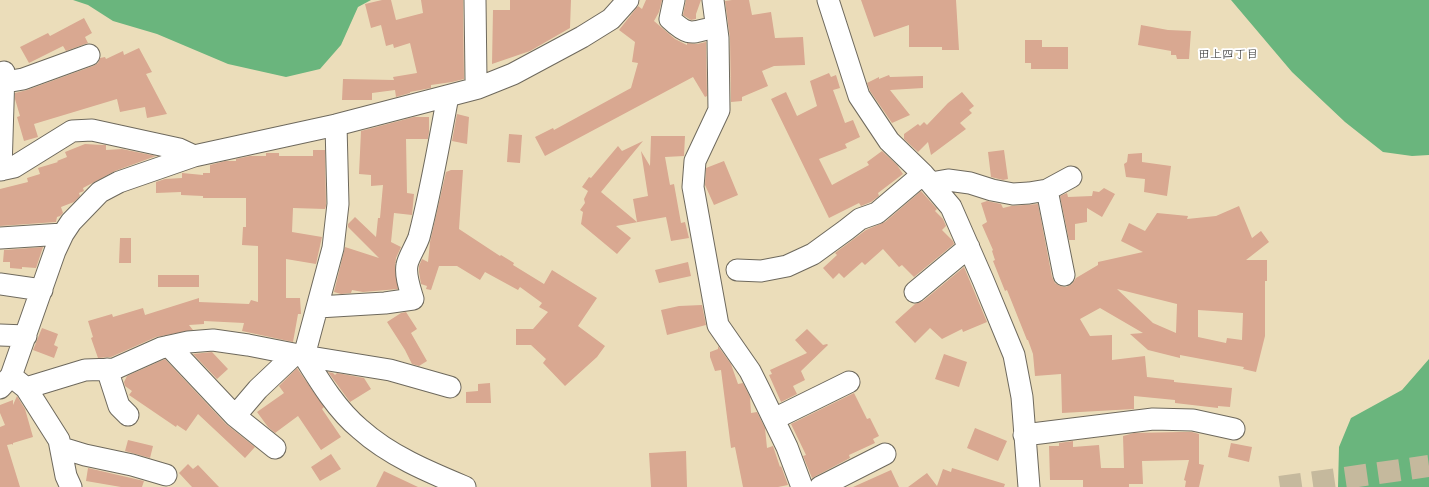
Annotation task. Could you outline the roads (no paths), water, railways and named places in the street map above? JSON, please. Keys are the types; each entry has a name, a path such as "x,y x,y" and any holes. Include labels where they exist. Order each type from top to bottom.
{"street":[{"path":"475,0 476,79 478,88"},
{"path":"12,384 26,336 55,251 63,234 71,222 100,192 119,182 194,156 336,125 478,88 513,74 582,37 611,19 628,0"},
{"path":"674,0 670,19 680,29 688,33 716,26"},
{"path":"713,0 716,26 719,110 695,161 693,187 718,325 750,371 787,447 802,487"},
{"path":"835,2 859,96 889,141 927,178 951,207 1014,355 1022,397 1029,487"},
{"path":"89,55 23,79 2,79 0,170 14,167 72,131 92,130 179,149 194,156"},
{"path":"318,307 385,303 413,299 408,279 407,266 419,237 433,175 448,96"},
{"path":"235,416 258,389 299,356 318,307 334,248 337,211 336,125"},
{"path":"737,270 762,271 787,266 813,254 860,219 877,213 927,178 970,183 992,190 1013,194 1029,194 1047,190 1071,177"},
{"path":"1047,190 1064,274"},
{"path":"0,238 63,234"},
{"path":"914,292 968,247"},
{"path":"0,284 42,290"},
{"path":"0,335 26,336"},
{"path":"12,384 85,370 114,369 161,348 188,342 213,340 248,345 299,356 390,370 450,387"},
{"path":"169,346 235,416 275,448"},
{"path":"299,356 341,409 360,429 384,447 430,473 465,487"},
{"path":"107,369 119,406 128,415"},
{"path":"774,420 849,382"},
{"path":"12,384 59,440 62,448 66,476 71,487"},
{"path":"1024,435 1154,419 1192,420 1234,429"},
{"path":"62,448 166,475"},
{"path":"820,487 885,454"}],"tunnel":[{"path":"1280,487 1429,466"}],"district":[{"name":"田上四丁目","path":"1228,54"}]}
